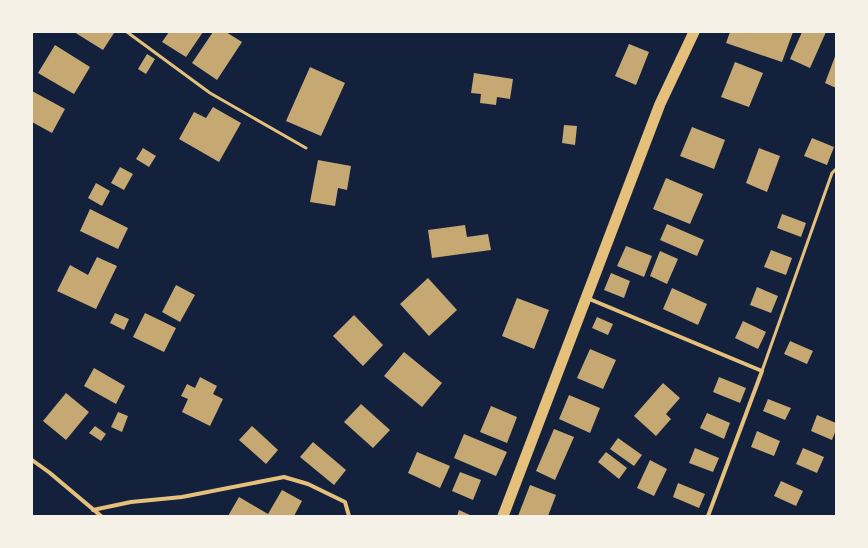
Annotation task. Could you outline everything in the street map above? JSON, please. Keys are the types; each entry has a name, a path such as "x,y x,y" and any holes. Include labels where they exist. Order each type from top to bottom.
{"highway":[{"path":"502,516 660,104 694,32"}],"street":[{"path":"586,298 762,370 708,516"},
{"path":"32,460 50,473 101,516"},
{"path":"93,510 131,502 182,497 284,477 308,484 345,502 349,516"}],"lane":[{"path":"127,32 210,94 306,148"},
{"path":"762,370 832,173 836,169"}],"building":[{"path":"74,32 113,32 114,33 103,50"},
{"path":"169,32 203,32 186,57 162,42"},
{"path":"213,32 226,32 242,42 217,80 192,63"},
{"path":"730,32 793,32 782,62 726,43"},
{"path":"802,32 826,32 810,68 790,59"},
{"path":"629,44 649,52 636,85 615,76"},
{"path":"55,45 90,67 74,94 38,73"},
{"path":"147,54 155,59 146,74 138,69"},
{"path":"836,54 836,88 825,83"},
{"path":"735,62 763,73 749,107 721,97"},
{"path":"310,67 345,83 321,136 286,121"},
{"path":"474,73 513,79 510,99 497,97 496,105 480,103 481,94 471,93"},
{"path":"32,91 65,109 52,133 32,122"},
{"path":"213,107 241,123 219,162 179,139 194,112 206,118"},
{"path":"564,125 577,126 575,145 562,143"},
{"path":"692,127 725,140 714,169 680,156"},
{"path":"812,138 834,147 827,165 804,156"},
{"path":"143,148 156,156 149,167 136,159"},
{"path":"759,148 780,156 767,192 746,183"},
{"path":"318,160 351,166 347,190 338,188 335,206 310,202"},
{"path":"120,167 133,174 124,190 111,183"},
{"path":"666,178 703,194 690,224 653,209"},
{"path":"96,183 110,191 102,206 88,198"},
{"path":"90,209 128,228 118,249 80,231"},
{"path":"782,214 806,223 801,237 777,228"},
{"path":"667,224 704,240 697,256 660,240"},
{"path":"465,225 467,237 488,234 491,250 432,258 428,230"},
{"path":"626,246 652,256 644,277 617,266"},
{"path":"771,250 792,258 786,275 764,267"},
{"path":"660,251 678,259 667,284 650,276"},
{"path":"97,257 117,266 96,309 57,291 70,265 88,275"},
{"path":"611,273 630,281 624,298 604,290"},
{"path":"428,278 457,310 429,336 400,304"},
{"path":"176,285 195,295 180,322 162,312"},
{"path":"757,287 778,296 771,313 750,305"},
{"path":"672,288 707,304 698,325 663,309"},
{"path":"517,298 549,310 534,349 502,336"},
{"path":"115,313 129,319 124,330 110,323"},
{"path":"145,313 176,328 164,352 133,337"},
{"path":"354,315 383,345 363,366 333,336"},
{"path":"597,317 613,324 608,335 592,328"},
{"path":"743,321 766,332 758,349 735,338"},
{"path":"790,341 813,351 807,364 784,354"},
{"path":"590,349 616,360 603,389 577,378"},
{"path":"404,352 442,383 422,407 384,376"},
{"path":"94,368 125,386 116,404 84,386"},
{"path":"200,377 217,386 213,394 223,399 210,426 182,412 188,399 181,396 187,384 195,388"},
{"path":"719,377 746,388 740,403 713,392"},
{"path":"663,383 680,398 666,414 671,419 656,436 634,416"},
{"path":"66,393 89,412 66,440 43,421"},
{"path":"569,395 600,408 590,433 559,419"},
{"path":"768,399 791,408 785,420 763,411"},
{"path":"361,404 390,430 373,448 344,422"},
{"path":"491,406 517,417 507,443 480,432"},
{"path":"118,412 128,416 122,432 111,427"},
{"path":"707,413 730,423 724,439 700,428"},
{"path":"817,415 836,423 836,430 832,440 811,431"},
{"path":"95,426 106,434 101,441 89,433"},
{"path":"252,426 278,450 266,464 239,440"},
{"path":"554,429 574,437 555,480 536,471"},
{"path":"757,431 780,441 774,456 751,447"},
{"path":"464,434 507,452 496,476 454,458"},
{"path":"618,438 642,455 634,466 610,449"},
{"path":"313,442 346,470 334,485 300,457"},
{"path":"695,448 719,458 713,472 689,463"},
{"path":"803,448 824,457 817,473 796,464"},
{"path":"417,452 450,466 440,488 408,473"},
{"path":"606,452 627,468 619,479 598,462"},
{"path":"650,460 667,469 654,496 637,488"},
{"path":"460,472 481,480 473,500 452,491"},
{"path":"781,481 803,491 796,506 774,496"},
{"path":"678,483 705,494 699,508 673,497"},
{"path":"530,485 556,495 548,516 518,516"},
{"path":"282,490 302,501 294,516 228,516 239,497 268,514"},
{"path":"459,510 472,516 457,516"}]}
